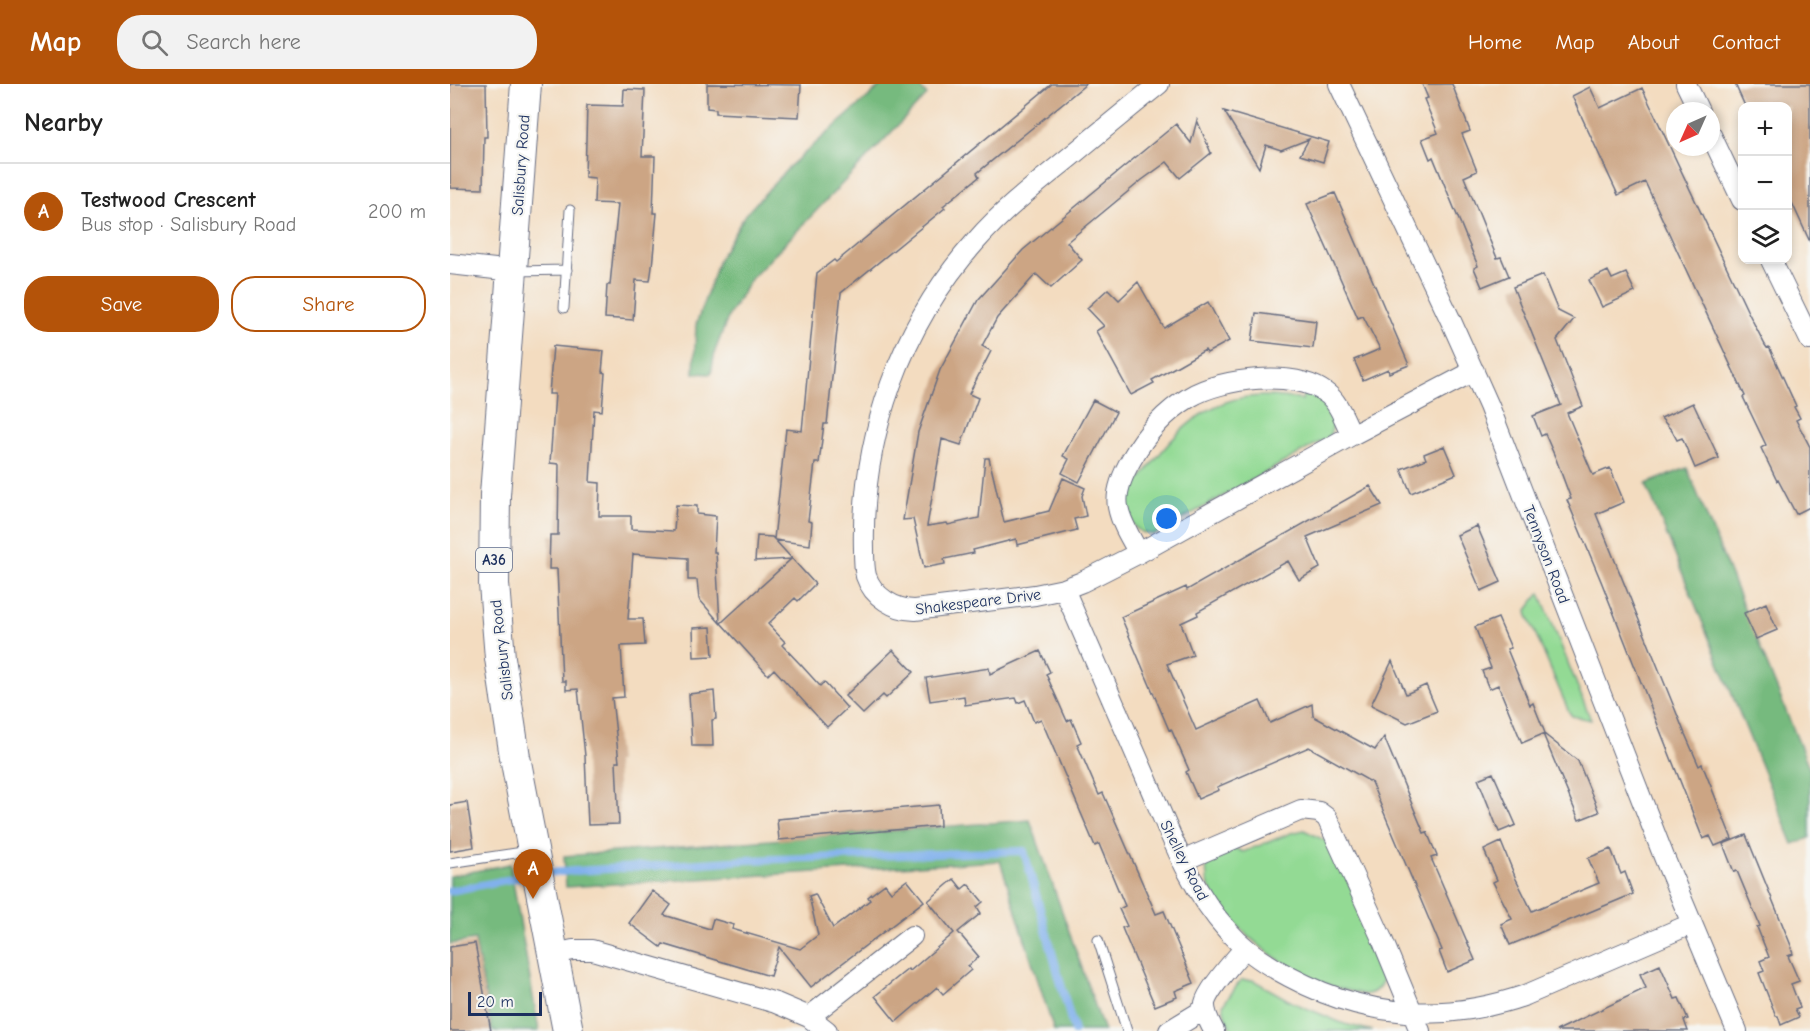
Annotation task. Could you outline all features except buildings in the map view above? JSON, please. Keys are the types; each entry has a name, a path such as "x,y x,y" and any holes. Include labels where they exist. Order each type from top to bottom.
{"main road":[{"name":"Salisbury Road","path":"526,84 495,495 494,584 500,658 515,757 568,1031"}],"street":[{"name":"Shakespeare Drive","path":"1159,84 1028,191 977,240 955,266 920,318 888,388 870,459 863,526 864,565 873,589 883,599 903,609 915,610 1028,596 1064,589 1104,572 1352,435 1474,371"},
{"name":"Tennyson Road","path":"1339,84 1474,371 1691,924 1737,1031"},
{"path":"1686,84 1695,102"},
{"path":"1720,153 1738,190"},
{"path":"450,264 513,271"},
{"path":"1773,264 1810,340"},
{"path":"1139,553 1118,506 1121,479 1140,445 1153,428 1170,411 1191,397 1235,382 1260,378 1286,379 1315,387 1327,393 1352,435"},
{"name":"Shelley Road","path":"1064,589 1182,861 1208,907 1228,932 1269,966 1338,999 1417,1022 1442,1013 1503,1003 1526,995 1691,924"},
{"path":"1182,861 1289,814 1301,810 1319,812 1327,818 1333,828 1417,1022"},
{"path":"809,1017 912,936"},
{"path":"1214,1031 1205,1009 1207,999 1245,948"},
{"path":"554,954 573,950 592,950 776,1003 809,1017 827,1031"},
{"path":"1169,1031 1205,1009"}],"lane":[{"path":"564,308 570,210"},
{"path":"513,271 567,270"},
{"path":"450,863 534,850"},
{"path":"1098,940 1127,1031"}],"green space":[{"path":"883,84 917,84 927,95 751,279 729,315 715,351 711,374 694,373 696,325 719,259 745,215 790,166"},
{"path":"1304,391 1319,398 1329,408 1333,422 1329,437 1155,534 1138,530 1130,519 1125,488 1133,491 1163,450 1193,420 1225,402 1260,396 1302,400"},
{"path":"1687,468 1810,770 1810,838 1793,844 1646,484"},
{"path":"1540,593 1591,720 1572,716 1569,712 1528,616 1527,610"},
{"path":"1030,820 1104,1031 1054,1031 1000,861 566,887 564,856"},
{"path":"1304,830 1334,845 1385,970 1380,985 1372,993 1361,994 1332,986 1279,960 1247,935 1217,901 1209,887 1207,865 1208,861 1216,855 1232,847 1243,852"},
{"path":"510,864 539,1031 492,1031 475,940 450,944 450,876"},
{"path":"1241,980 1253,980 1292,1002 1344,1024 1373,1031 1232,1031 1223,1005"}],"waterway":[{"path":"544,873 747,860 1024,851 1074,1031"},
{"path":"450,891 532,875"}],"place":[{"name":"Testwood Crescent","path":"533,899"}]}
